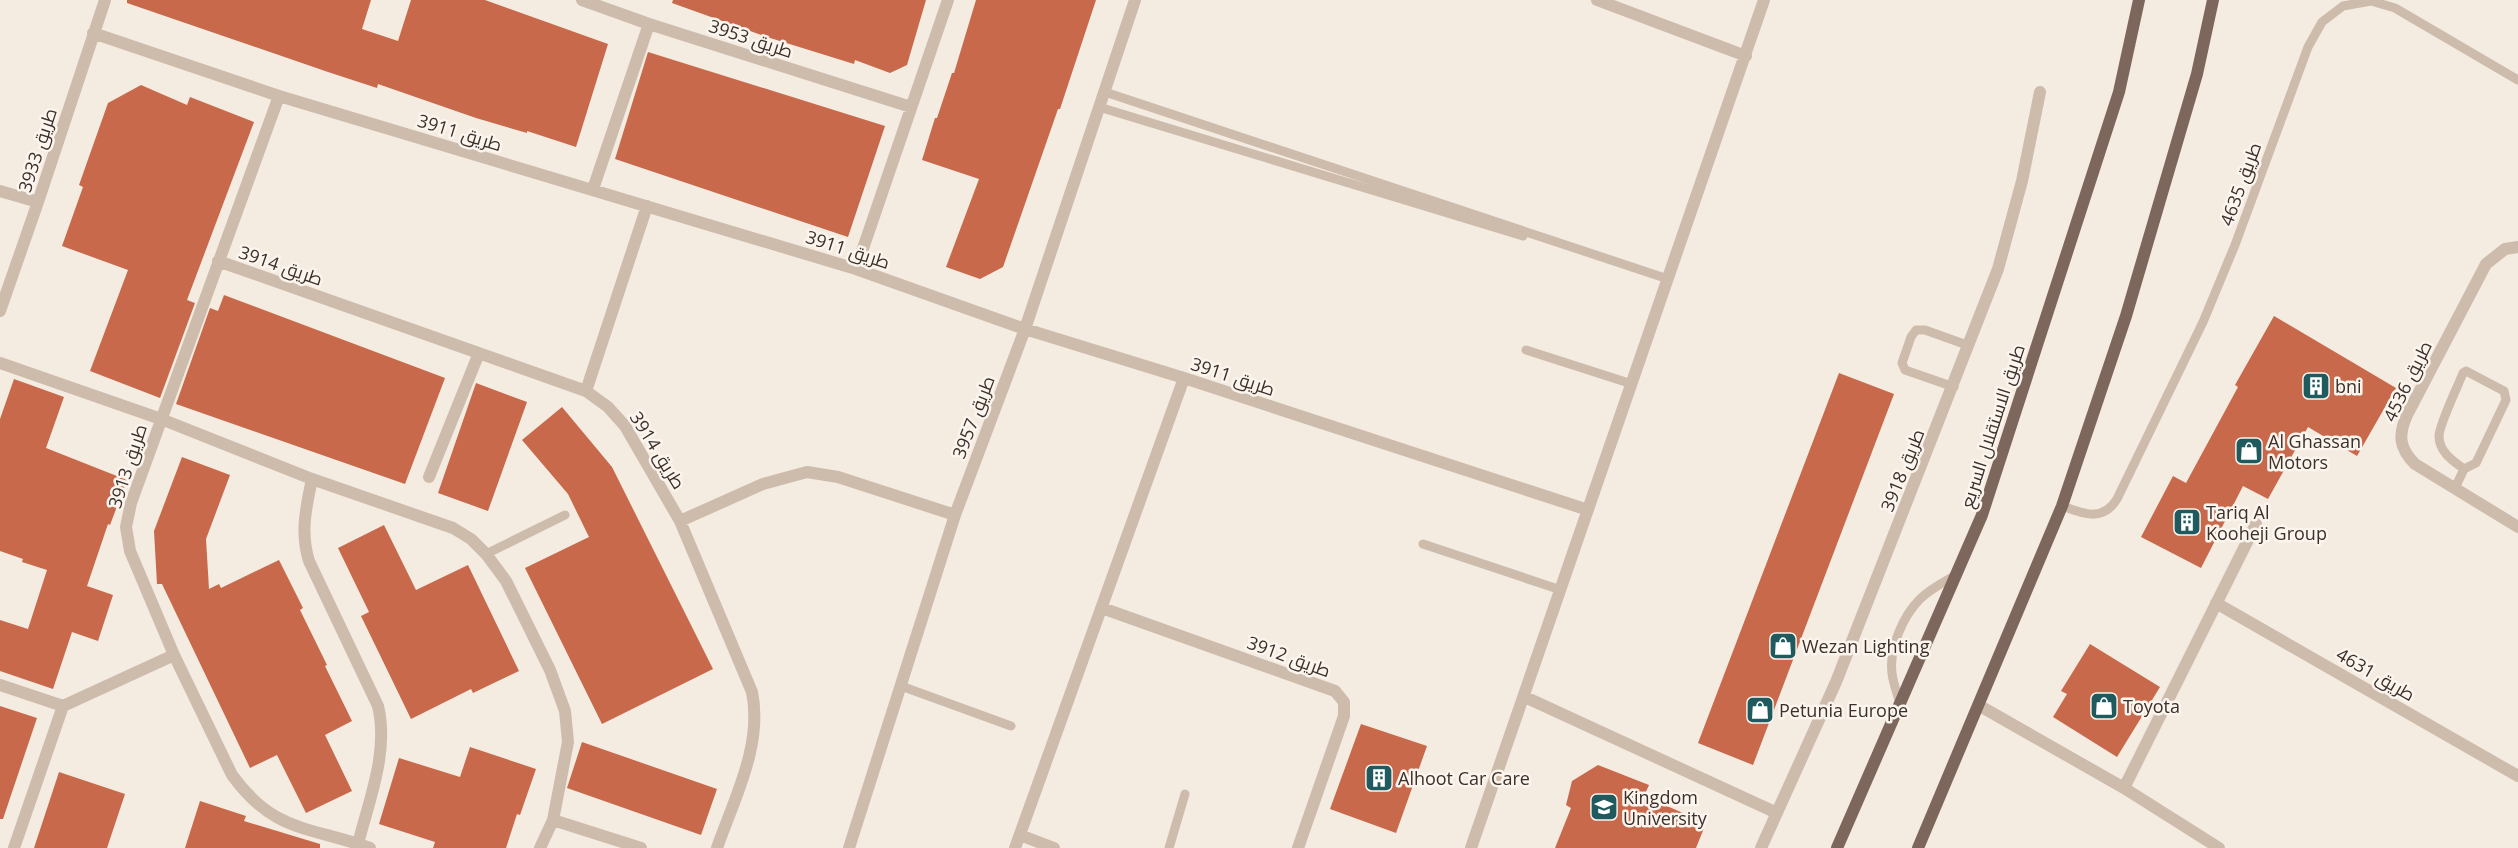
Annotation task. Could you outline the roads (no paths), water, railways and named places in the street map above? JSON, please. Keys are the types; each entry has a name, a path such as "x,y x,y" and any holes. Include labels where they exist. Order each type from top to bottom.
{"main road":[{"name":"طريق الاستقلال السريع","path":"1837,848 1982,515 2119,92 2139,0"},
{"path":"1918,848 1980,706 2062,506 2126,316 2197,74 2213,0"}],"street":[{"name":"طريق 3933","path":"0,311 105,0"},
{"name":"طريق 3953","path":"582,0 649,24 911,107"},
{"path":"856,269 948,0"},
{"name":"طريق 3957","path":"849,848 954,515 1025,329 1135,0"},
{"path":"1597,0 1746,56"},
{"path":"1471,848 1525,697 1764,0"},
{"path":"593,189 649,24"},
{"name":"طريق 3911","path":"93,33 279,96 856,269 1025,329 1184,378 1588,510"},
{"name":"طريق 3918","path":"1761,848 1836,682 1954,387 1967,345 1998,269 2022,180 2040,92"},
{"name":"طريق 3913","path":"279,96 131,503 126,527 130,551 174,655 232,775 245,793 274,817 291,826 364,846"},
{"path":"0,190 38,202"},
{"path":"586,392 647,206"},
{"name":"طريق 4536","path":"2518,247 2505,249 2486,264 2401,428 2400,443 2406,455 2415,464 2518,527"},
{"name":"طريق 3914","path":"218,261 586,392 608,407 625,426 680,521 748,678 755,707 754,737 751,752 717,848"},
{"path":"429,476 479,353"},
{"path":"0,363 161,419 312,479 453,528 471,539 486,554 506,581 523,612 550,670 564,712 568,742 553,820 540,848"},
{"path":"1015,848 1184,378"},
{"path":"680,521 763,484 806,472 838,476 954,515"},
{"path":"312,479 303,522 305,548 309,561 378,706 381,718 380,755 364,846"},
{"path":"2124,788 2256,524"},
{"name":"طريق 4631","path":"2216,603 2518,776"},
{"name":"طريق 3912","path":"1102,608 1335,692 1340,697 1344,702 1344,716 1298,848"},
{"path":"0,684 63,706 174,655"},
{"path":"1525,697 1777,813"},
{"path":"14,848 63,706"},
{"path":"1980,706 2124,788 2218,848"},
{"path":"553,820 641,848"},
{"path":"1020,835 1054,848"}],"lane":[{"name":"طريق 4635","path":"2062,506 2095,516 2104,513 2117,499 2203,322 2235,245 2308,47 2322,22 2343,6 2371,1 2395,8 2518,80"},
{"path":"1105,92 1546,237 1550,241 1668,278"},
{"path":"1099,107 1545,243 1550,241"},
{"path":"1954,387 1905,370 1902,363 1911,337 1916,330 1925,330 1967,345"},
{"path":"1526,350 1632,384"},
{"path":"2455,488 2464,469 2476,462 2506,400 2504,391 2466,371 2463,373 2439,435 2442,447 2450,459 2464,469"},
{"path":"486,554 565,515"},
{"path":"1423,544 1561,590"},
{"path":"1900,703 1892,672 1892,659 1894,647 1905,620 1921,598 1956,575"},
{"path":"901,686 1010,726"},
{"path":"1170,848 1185,794"}],"place":[{"name":"bni","path":"2316,386"},
{"name":"Al Ghassan Motors","path":"2249,451"},
{"name":"Tariq Al Kooheji Group","path":"2187,522"},
{"name":"Wezan Lighting","path":"1783,646"},
{"name":"Toyota","path":"2104,706"},
{"name":"Petunia Europe","path":"1760,710"},
{"name":"Alhoot Car Care","path":"1379,778"},
{"name":"Kingdom University","path":"1604,807"}]}
